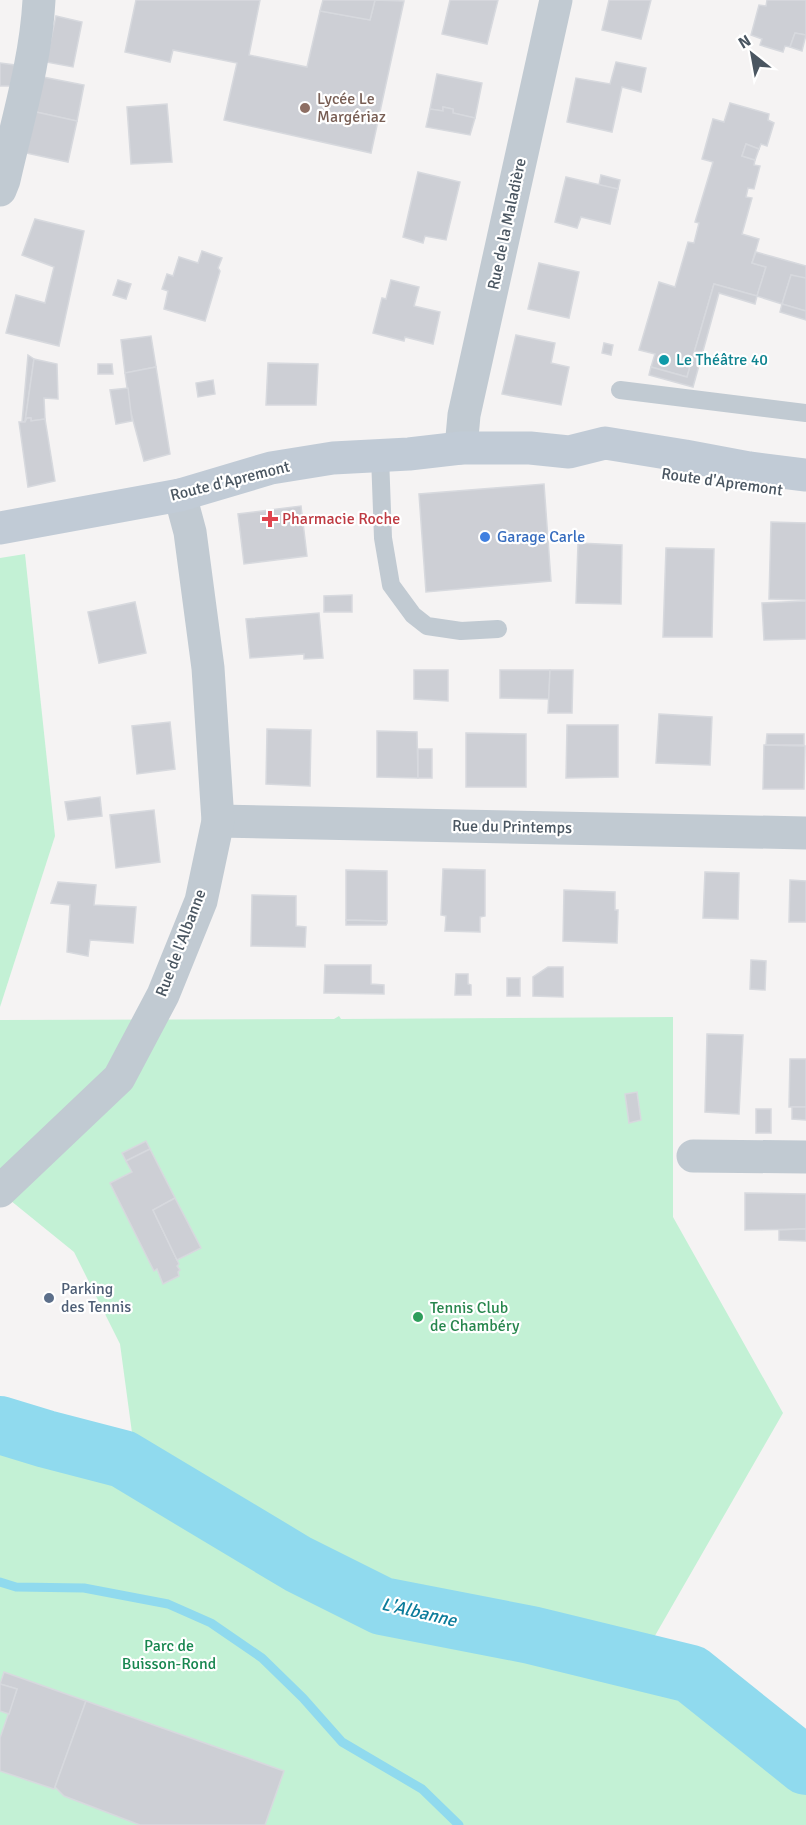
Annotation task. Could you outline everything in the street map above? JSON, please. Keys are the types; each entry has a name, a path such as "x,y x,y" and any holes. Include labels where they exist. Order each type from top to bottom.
{"main road":[{"name":"Route d'Apremont","path":"0,528 180,495 271,468 333,458 461,448 530,448 569,452 604,443 749,468 806,475"},
{"name":"Route d'Apremont","path":"569,452 593,465 710,479 806,494"}],"street":[{"path":"0,190 38,24 39,0"},
{"name":"Rue de la Maladière","path":"461,448 464,415 556,0"},
{"name":"Rue de l'Albanne","path":"0,1191 119,1078 163,994 201,902 218,821 208,668 190,532 180,495"},
{"name":"Rue du Printemps","path":"218,821 806,833"},
{"path":"693,1156 806,1157"}],"lane":[{"path":"620,390 806,413"},
{"path":"380,456 383,538 391,585 413,615 427,626 461,631 498,629"}],"green space":[{"path":"25,554 55,836 0,1007 0,558"},
{"name":"Tennis Club de Chambéry","path":"339,1016 341,1019 673,1017 673,1217 783,1413 637,1667 803,1735 806,1738 806,1825 0,1825 0,1401 61,1418 135,1455 120,1344 74,1252 0,1192 0,1020 334,1019"}],"building":[{"name":"Lycée Le Margériaz","path":"136,0 260,0 249,55 307,67 320,11 370,20 375,0 404,1 371,153 224,120 237,63 173,50 170,62 125,52"},
{"path":"323,0 375,0 370,20 320,11"},
{"path":"450,0 498,0 487,44 442,34"},
{"path":"609,0 651,0 641,39 602,30"},
{"path":"767,0 806,0 806,35 795,33 790,47 785,46 783,52 760,45 762,39 751,35 759,5 766,6"},
{"path":"56,16 82,22 73,67 46,62"},
{"path":"795,33 806,35 802,51 790,47"},
{"path":"616,62 646,68 641,92 622,87 612,132 567,122 576,78 610,84"},
{"path":"0,63 15,65 11,86 0,86"},
{"path":"437,74 482,83 475,118 453,113 453,109 443,107 443,111 430,109"},
{"path":"43,77 84,85 77,121 36,112"},
{"path":"730,103 769,114 768,120 774,123 767,146 761,144 759,149 746,144 742,156 755,160 754,165 760,166 754,189 748,188 746,197 752,198 742,234 759,239 752,263 766,267 757,296 714,284 687,377 651,367 655,354 639,350 659,282 675,287 688,242 694,243 699,223 695,222 713,162 702,159 713,119 724,122"},
{"path":"167,104 172,162 131,164 127,107"},
{"path":"443,107 453,109 453,113 475,118 470,135 426,127 430,109 443,111"},
{"path":"36,112 77,121 68,162 26,153"},
{"path":"746,144 759,149 755,160 742,156"},
{"path":"418,172 460,182 446,240 425,236 423,243 403,237"},
{"path":"601,175 620,180 618,189 599,185"},
{"path":"566,177 618,189 610,224 581,217 577,228 555,222"},
{"path":"35,219 84,231 59,346 6,333 16,295 45,303 54,267 22,255"},
{"path":"202,251 222,258 205,321 164,309 168,291 162,289 167,274 173,276 179,257 198,263"},
{"path":"756,252 806,266 806,279 791,275 782,304 757,296 766,267 752,263"},
{"path":"539,263 579,272 569,318 528,309"},
{"path":"791,275 806,278 806,311 782,304"},
{"path":"118,280 131,284 126,299 113,295"},
{"path":"391,280 419,287 414,306 440,312 433,344 405,337 404,341 373,333 382,298 386,299"},
{"path":"714,284 757,296 755,304 719,293 693,387 649,375 651,367 687,377"},
{"path":"782,304 806,311 806,320 780,312"},
{"path":"516,335 555,343 551,363 569,367 561,405 502,394"},
{"path":"151,336 156,367 125,373 121,340"},
{"path":"604,343 613,345 611,355 602,353"},
{"path":"28,355 34,359 25,422 22,422"},
{"path":"34,359 57,364 58,399 44,398 45,419 31,421 31,418 27,418 25,422"},
{"path":"268,363 318,364 316,405 266,405"},
{"path":"98,364 112,364 113,374 98,374"},
{"path":"156,367 170,454 144,461 130,409 125,373"},
{"path":"213,380 215,394 198,397 196,383"},
{"path":"128,388 132,421 116,424 110,390"},
{"path":"27,418 31,418 31,421 45,419 55,481 28,487 19,422 25,422"},
{"name":"Garage Carle","path":"544,484 551,581 426,592 419,494"},
{"path":"301,506 307,556 244,564 238,514"},
{"path":"771,522 806,523 806,600 769,599"},
{"path":"578,543 622,545 621,604 576,603"},
{"path":"666,548 714,549 712,637 663,637"},
{"path":"352,595 352,612 324,612 324,596"},
{"path":"806,601 806,639 764,640 762,603"},
{"path":"135,602 146,653 99,663 88,612"},
{"path":"319,613 323,658 304,659 304,654 250,658 246,619"},
{"path":"414,670 448,670 448,701 414,699"},
{"path":"500,670 550,670 549,699 500,698"},
{"path":"550,670 573,670 572,713 548,713"},
{"path":"659,714 712,717 710,765 656,763"},
{"path":"170,722 175,769 137,774 132,726"},
{"path":"567,725 618,725 618,777 566,778"},
{"path":"267,729 311,730 310,786 266,784"},
{"path":"377,731 417,732 418,778 377,777"},
{"path":"466,733 526,734 526,787 466,787"},
{"path":"767,734 804,734 804,745 766,745"},
{"path":"764,745 805,746 804,789 763,789"},
{"path":"418,749 432,749 432,778 418,778"},
{"path":"100,797 102,816 68,820 65,802"},
{"path":"154,810 160,862 116,868 110,815"},
{"path":"443,869 485,870 485,916 480,917 480,932 445,931 446,916 441,915"},
{"path":"346,870 387,871 387,921 346,920"},
{"path":"705,872 739,873 738,919 703,918"},
{"path":"790,880 806,881 806,922 789,922"},
{"path":"58,882 96,885 94,905 136,907 133,943 90,940 88,956 67,952 70,905 51,903"},
{"path":"564,890 615,892 615,910 618,910 617,943 563,941"},
{"path":"252,895 296,896 296,926 306,927 305,947 251,946"},
{"path":"346,920 387,921 387,923 386,925 346,925"},
{"path":"751,960 766,961 765,990 750,989"},
{"path":"325,965 371,965 371,984 384,985 384,994 324,993"},
{"path":"548,967 563,967 563,997 533,996 533,977"},
{"path":"456,974 468,974 471,995 455,995"},
{"path":"507,978 520,978 520,996 507,996"},
{"path":"707,1034 743,1035 739,1114 705,1112"},
{"path":"790,1059 806,1059 806,1107 789,1107"},
{"path":"637,1092 641,1120 629,1123 625,1094"},
{"path":"792,1107 806,1107 806,1120 792,1119"},
{"path":"756,1109 771,1109 771,1133 756,1133"},
{"path":"146,1141 150,1149 126,1161 122,1153"},
{"path":"150,1149 175,1198 153,1210 180,1270 179,1276 163,1284 157,1269 154,1271 110,1183 132,1172 126,1161"},
{"path":"745,1193 806,1194 806,1229 745,1230"},
{"path":"175,1198 201,1248 177,1260 153,1210"},
{"path":"806,1229 806,1241 779,1240 779,1230"},
{"path":"4,1672 86,1701 54,1789 0,1771 0,1738 17,1689 0,1684"},
{"path":"0,1684 17,1689 9,1714 0,1711"},
{"path":"86,1701 284,1771 265,1825 140,1825 64,1796 55,1787"}],"waterway":[{"name":"L'Albanne","path":"0,1425 123,1459 298,1564 382,1606 531,1635 691,1674 806,1766"},
{"path":"0,1582 16,1587 84,1588 168,1604 211,1623 262,1658 303,1698 342,1742 422,1789 459,1825"}],"place":[{"name":"Lycée Le Margériaz","path":"305,108"},
{"name":"Le Théâtre 40","path":"664,360"},
{"name":"Pharmacie Roche","path":"270,519"},
{"name":"Garage Carle","path":"485,537"},
{"name":"Parking des Tennis","path":"49,1298"},
{"name":"Tennis Club de Chambéry","path":"418,1317"}],"park label":[{"name":"Parc de Buisson-Rond","path":"169,1655"}]}
